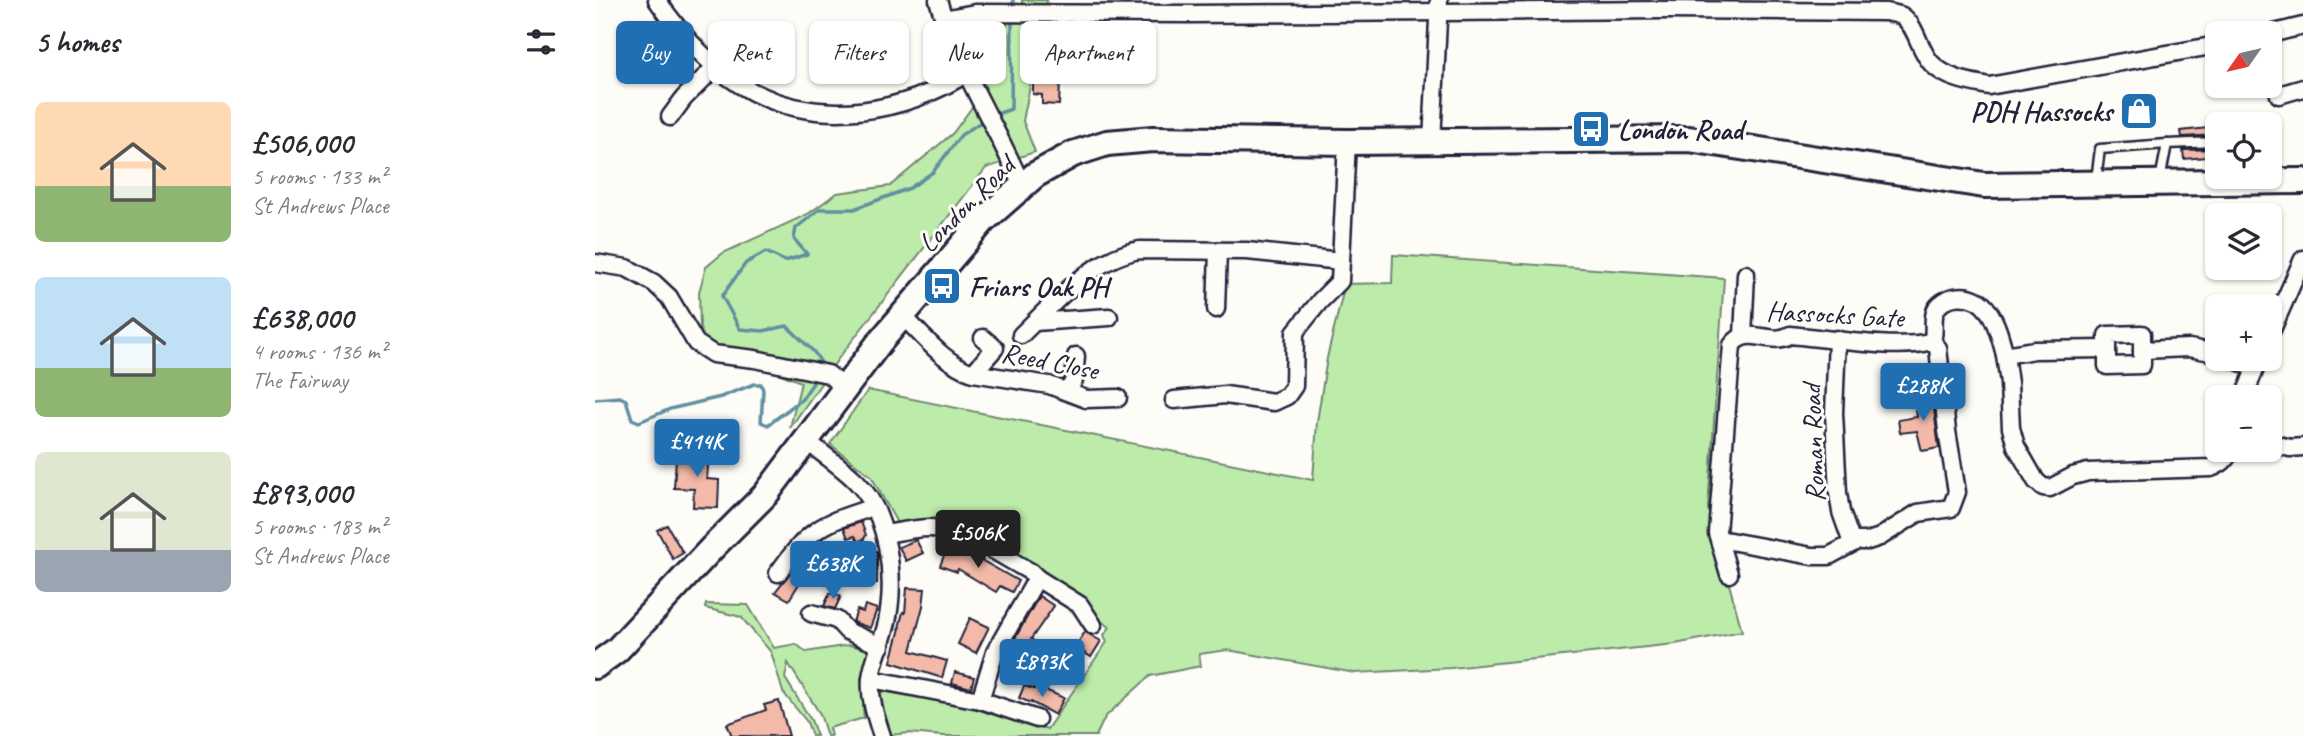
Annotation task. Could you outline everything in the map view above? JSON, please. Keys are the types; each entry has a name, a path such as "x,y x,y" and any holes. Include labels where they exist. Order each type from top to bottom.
{"main road":[{"name":"London Road","path":"595,666 617,650 766,494 902,315 983,221 1035,176 1073,154 1107,143 1153,139 1432,142 1689,139 1984,185 2205,180"},
{"name":"London Road","path":"2282,180 2303,181"}],"street":[{"path":"657,0 671,21 708,58"},
{"path":"937,0 943,19 975,13 1062,13 1142,7 1193,14 1438,6 1668,5 1886,12 1903,8 1919,45 1932,64 1954,79 1989,86 2205,47"},
{"path":"1175,0 1193,14"},
{"path":"1432,142 1438,6"},
{"path":"2282,31 2303,26"},
{"path":"670,117 708,74"},
{"path":"741,84 754,93 801,108 843,113 884,109 915,100 946,84"},
{"path":"972,84 1022,186"},
{"path":"2282,94 2303,88"},
{"path":"1174,400 1225,395 1274,402 1287,396 1294,386 1295,332 1340,281 1347,142"},
{"path":"1216,309 1218,251"},
{"path":"1021,335 1083,277 1125,252 1247,251 1341,261"},
{"path":"2282,307 2303,259"},
{"path":"595,263 627,268 654,283 669,297 696,343 713,354 755,359 819,373 838,381 845,388"},
{"name":"Hassocks Gate","path":"1743,336 1746,274"},
{"name":"Hassocks Gate","path":"1729,574 1717,533 1732,345 1743,336 1781,340 1790,335 1899,345 1922,344 1932,341 1937,309 1947,299 1958,296 1972,298 1986,306 1995,319 2005,355 2011,428 2016,446 2036,481 2043,486 2050,488 2073,475 2088,472 2211,468 2223,462"},
{"name":"Reed Close","path":"902,315 962,370 1049,385 1086,399 1118,398"},
{"path":"1035,321 1109,317"},
{"name":"Reed Close","path":"973,373 995,348 983,338"},
{"name":"Roman Road","path":"1837,339 1833,413 1838,493 1841,512 1852,543"},
{"path":"1719,539 1812,556 1829,556 1852,543 1880,537 1918,513 1951,508 1957,492 1955,471 1947,431 1940,358 1938,348 1932,341"},
{"path":"2005,355 2034,350 2107,349 2107,366 2142,365 2142,350 2189,348 2205,351"},
{"path":"1068,391 1074,380 1076,356"},
{"path":"806,440 857,482 873,507 885,534 891,566 888,620 871,678 873,704 881,736"},
{"path":"2282,446 2303,447"},
{"path":"778,573 801,544 817,531 873,507"},
{"path":"885,534 917,528 946,530 1031,572 1080,605 1093,625"},
{"path":"980,700 995,652 1037,578"},
{"path":"811,613 837,620 848,631 881,646"},
{"path":"871,678 980,700 1037,719"}],"lane":[{"path":"1062,13 1062,21"},
{"path":"2096,183 2099,149 2205,142"},
{"path":"2160,182 2167,144"}],"green space":[{"path":"1022,0 1047,0 1043,21 1020,21 1020,84 1030,84 1023,121 1035,152 986,168 838,359 790,428 801,382 768,369 709,357 700,328 699,292 706,267 723,253 808,214 837,193 890,186 953,133 986,88 984,84 1006,84 1006,26 1022,4"},
{"path":"1393,255 1724,278 1708,508 1742,631 1675,644 1451,668 1355,673 1228,650 1199,654 1201,666 1150,676 1105,717 1096,736 890,735 882,714 880,691 984,707 1047,729 1107,642 1104,635 1110,627 1096,618 1084,599 953,520 897,523 871,476 830,444 868,390 1313,480 1317,422 1327,358 1345,284 1392,283"},
{"path":"706,604 748,605 774,648 796,644 806,652 849,645 870,650 864,718 829,728 831,736 827,736 820,714 788,663 785,678 811,720 817,736 812,736 807,722 783,692 771,652 741,617 705,608"}],"building":[{"path":"1033,84 1060,84 1059,105 1042,104 1042,95 1033,94"},
{"path":"2205,128 2205,136 2182,137 2181,131"},
{"path":"2205,149 2205,157 2184,159 2183,150"},
{"path":"1932,394 1939,448 1922,451 1917,431 1900,433 1898,420 1917,417 1914,396"},
{"path":"683,451 709,453 707,479 719,480 718,508 693,507 694,489 674,488 676,458 683,459"},
{"path":"861,522 866,535 864,539 858,542 855,536 848,538 844,528"},
{"path":"667,525 683,553 673,559 657,530"},
{"path":"822,540 832,553 821,558 813,547"},
{"path":"916,540 923,553 906,561 899,547"},
{"path":"947,548 972,555 1018,581 1012,592 1000,586 996,592 958,569 957,572 940,566"},
{"path":"874,549 877,552 877,583 865,583"},
{"path":"799,562 823,562 804,581 802,579 789,600 775,592"},
{"path":"907,588 925,589 911,651 947,661 942,678 891,662 903,612 905,613"},
{"path":"830,593 841,596 835,609 824,606"},
{"path":"1039,596 1054,606 1031,639 1034,641 1027,657 1009,649"},
{"path":"865,605 877,609 870,628 853,622 857,610 863,612"},
{"path":"970,618 989,627 976,653 958,644"},
{"path":"1085,632 1101,641 1091,657 1075,647"},
{"path":"955,672 974,677 971,688 952,683"},
{"path":"1024,686 1034,689 1036,686 1064,698 1055,715 1019,698"},
{"path":"779,701 789,736 732,736 727,724 766,710 764,705"}],"waterway":[{"path":"994,115 1011,109 1012,24"},
{"path":"823,368 814,352 787,326 763,331 740,329 722,296 746,263 766,252 785,261 807,254 794,239 796,228 820,209 854,209 910,188 933,172 961,135 984,120"},
{"path":"595,399 620,397 626,400 632,419 639,422 670,409 761,384 761,422 768,425 802,399 817,377"}],"place":[{"name":"PDH Hassocks","path":"2139,111"},
{"name":"London Road","path":"1591,129"},
{"name":"Friars Oak PH","path":"942,286"}]}
